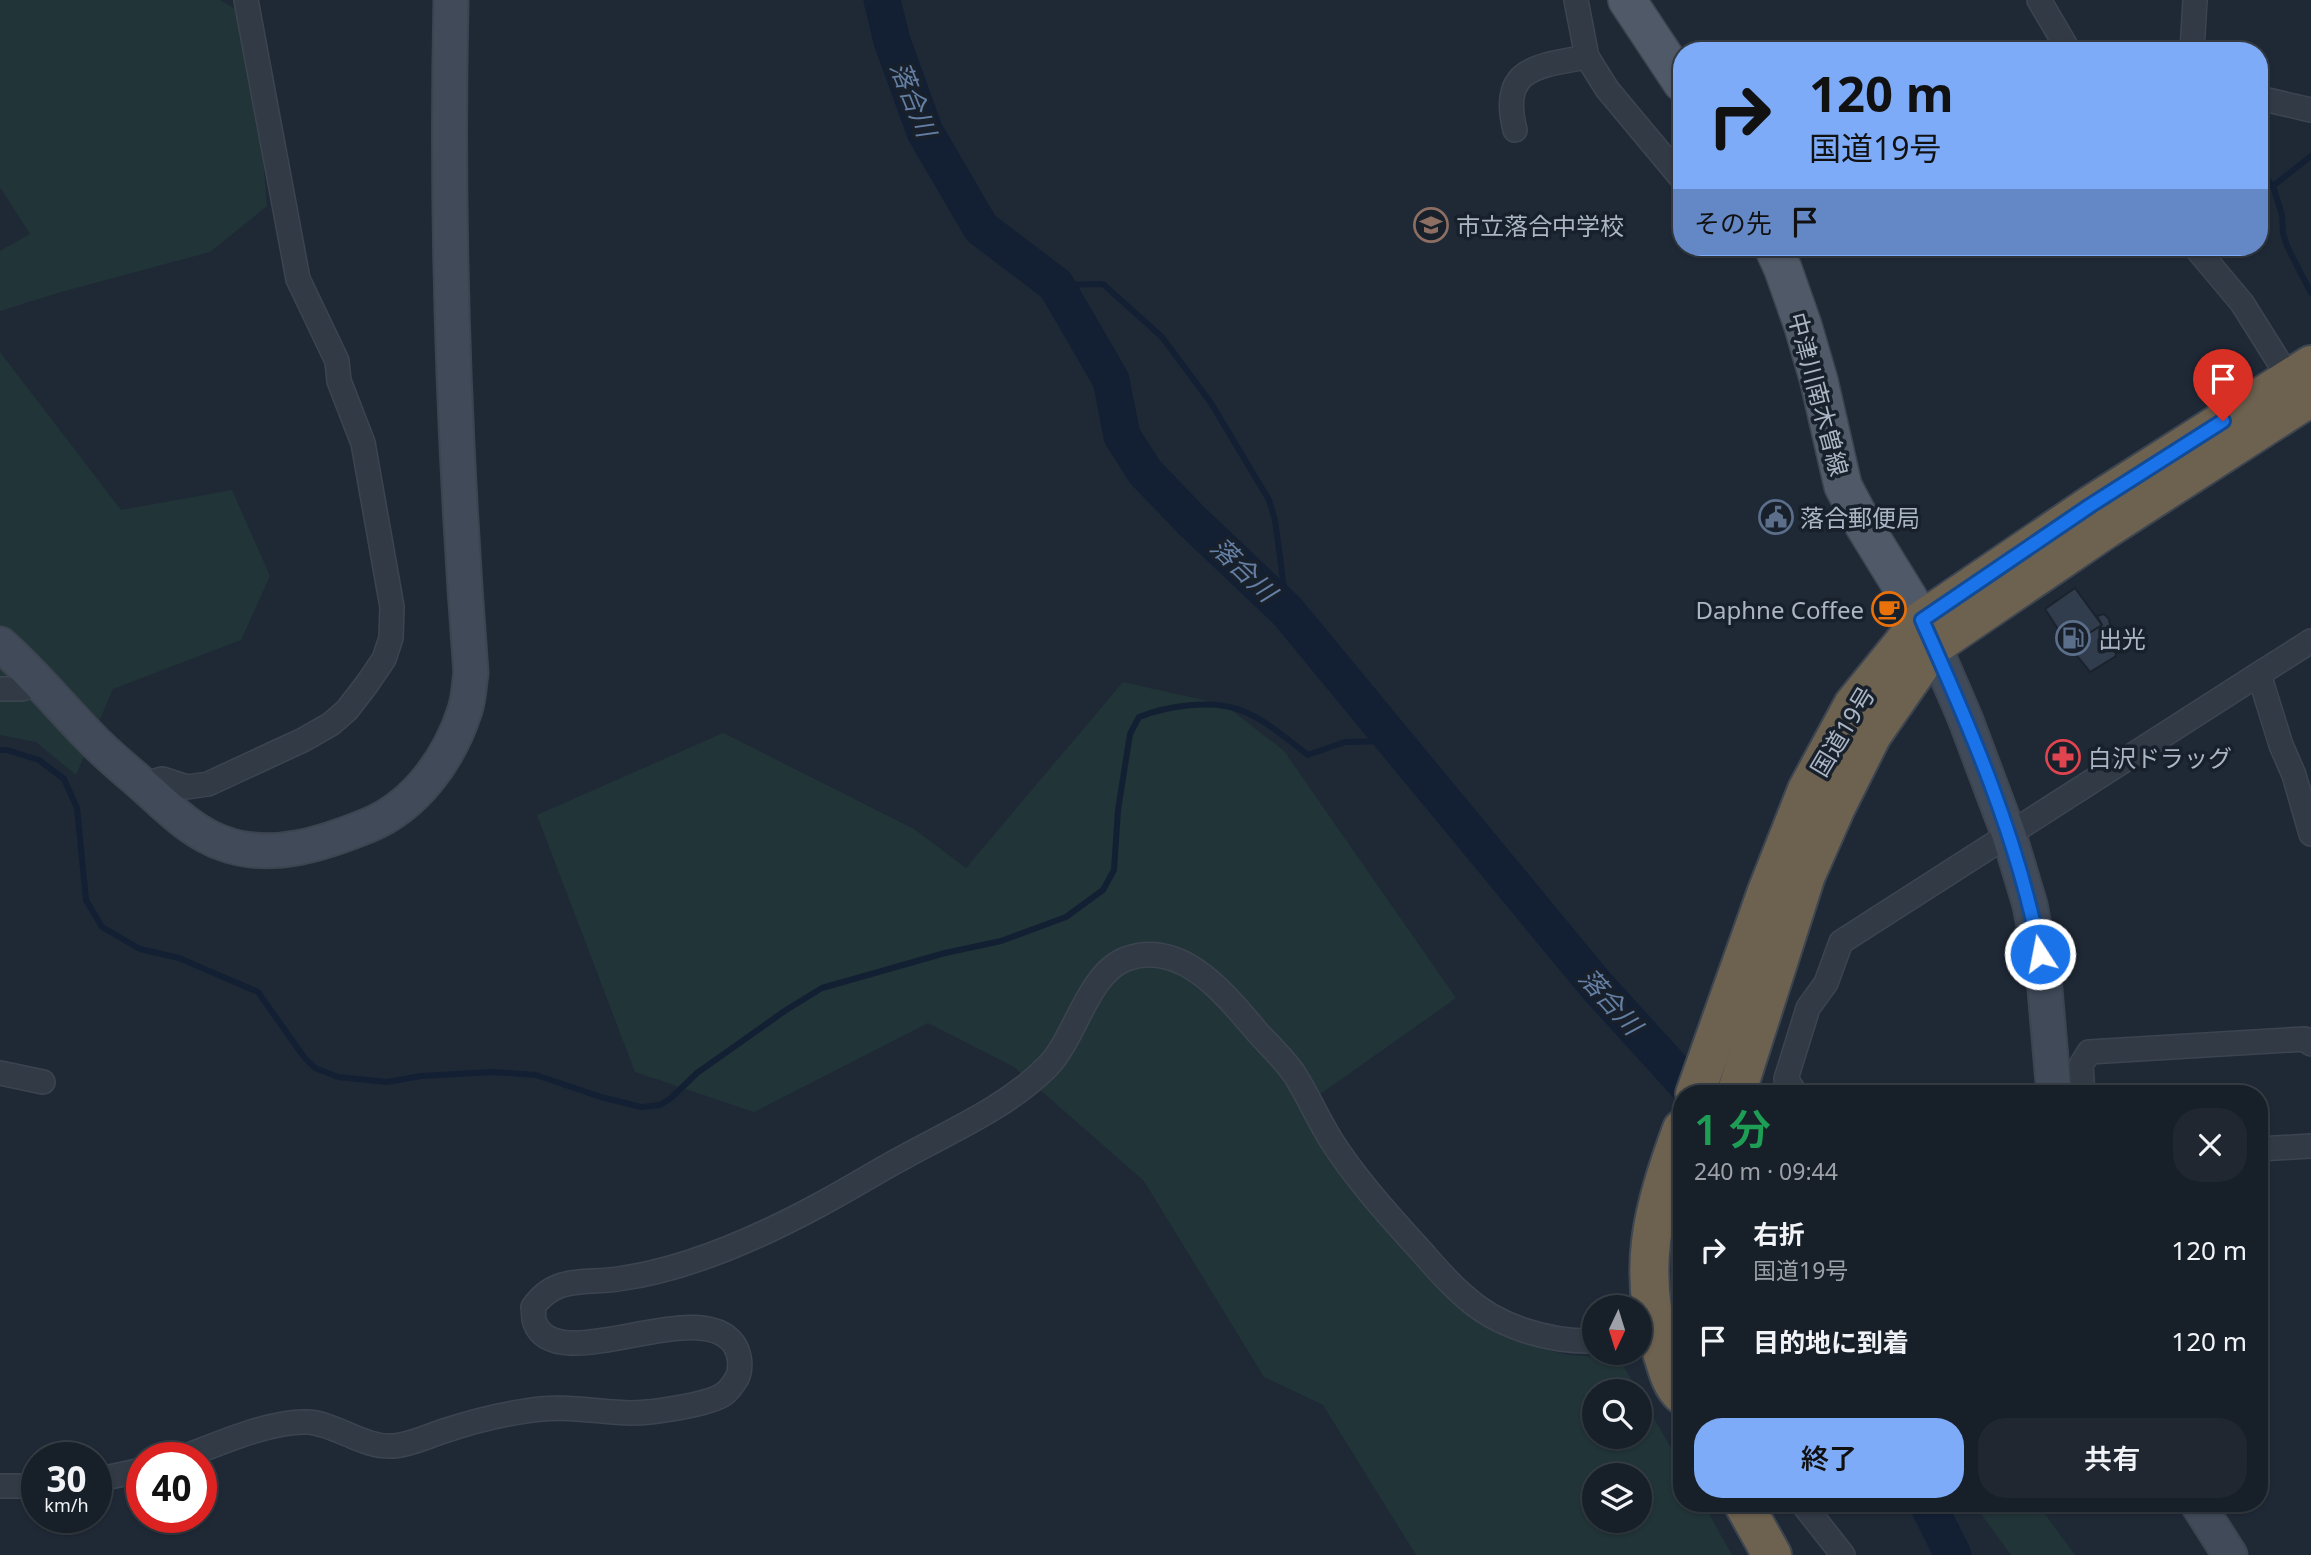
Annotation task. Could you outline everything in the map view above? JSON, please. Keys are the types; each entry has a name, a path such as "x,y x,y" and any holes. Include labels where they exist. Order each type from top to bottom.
{"highway":[{"name":"国道19号","path":"1698,1085 1807,790 1853,705 1928,633 2091,505 2305,391"},
{"name":"国道19号","path":"1741,1078 1806,875 1836,807 1928,633"},
{"path":"1673,1154 1655,1210 1648,1257 1649,1287 1660,1341 1673,1384"},
{"path":"1747,1512 1772,1555"}],"main road":[{"path":"1627,0 1673,69"},
{"name":"中津川南木曽線","path":"1777,256 1803,326 1819,381 1843,486 1928,633"}],"street":[{"path":"143,785 162,779 187,787 208,784 303,740 331,724 347,710 367,684 384,659 391,638 392,607 363,443 339,381 337,361 298,279 246,0"},
{"path":"0,644 89,736 183,821 205,836 227,845 272,850 315,845 379,821 419,789 448,753 466,708 471,673 455,415 451,0"},
{"path":"1576,0 1587,57 1607,89 1673,168"},
{"path":"2039,0 2064,42"},
{"path":"2193,42 2195,0"},
{"path":"1515,130 1510,109 1511,93 1518,79 1542,65 1587,57"},
{"path":"2268,100 2311,110"},
{"path":"2203,256 2242,303 2305,391"},
{"path":"1928,633 1965,718 2009,835 2030,905 2044,978 2053,1085"},
{"path":"1790,1085 1786,1079 1808,1008 1826,983 1841,942 2311,641"},
{"path":"2259,674 2311,834"},
{"path":"0,689 22,689 40,683"},
{"path":"217,1445 262,1429 308,1422 377,1446 396,1446 468,1423 528,1410 557,1408 633,1413 670,1409 722,1396 733,1386 739,1373 739,1356 733,1342 719,1331 696,1328 649,1332 581,1344 562,1344 546,1335 535,1324 533,1307 543,1293 558,1285 621,1279 663,1270 739,1244 790,1221 964,1126 1014,1094 1048,1066 1107,971 1127,959 1151,956 1174,959 1217,986 1294,1073 1331,1140 1380,1207 1464,1297 1503,1321 1538,1336 1582,1342"},
{"path":"2082,1085 2081,1065 2089,1052 2305,1039 2311,1044"},
{"path":"0,1073 43,1083"},
{"path":"2268,1148 2311,1146"},
{"path":"0,1486 21,1486"},
{"path":"1809,1512 1843,1555"},
{"path":"2203,1512 2230,1555"}],"green space":[{"path":"0,0 220,0 251,18 267,206 210,252 0,311 0,251 30,234 0,187"},
{"path":"0,352 121,510 232,490 270,576 241,640 113,689 76,775 36,742 0,735"},
{"path":"1123,682 1225,705 1284,751 1456,998 1302,1107 1479,1319 1518,1342 1582,1356 1582,1365 1623,1365 1631,1379 1582,1379 1582,1449 1652,1449 1652,1415 1673,1451 1673,1512 1708,1512 1732,1555 1416,1555 1323,1405 1264,1377 1144,1181 1014,1067 928,1023 754,1112 635,1072 537,815 723,733 914,829 966,868"},
{"path":"1980,1512 2044,1512 2075,1555 2011,1555"}],"building":[{"path":"2075,588 2102,625 2069,646 2045,609"},
{"path":"2104,614 2109,619 2116,656 2090,672 2069,646 2102,625 2097,616"}],"waterway":[{"name":"落合川","path":"882,0 892,41 925,132 981,228 1056,285 1111,380 1122,436 1145,472 1191,520 1287,611 1596,985 1687,1085"},
{"path":"2273,186 2311,156"},
{"path":"2268,181 2273,186 2282,215 2287,246 2311,293"},
{"path":"1056,285 1103,284 1162,337 1211,403 1269,500 1275,520 1287,611"},
{"path":"0,750 39,760 64,779 77,808 86,900 102,927 140,949 179,958 258,992 304,1057 315,1068 338,1077 387,1082 421,1076 492,1072 536,1075 641,1107 660,1105 671,1098 697,1073 822,988 945,953 1001,941 1066,917 1103,890 1114,870 1118,810 1130,734 1139,717 1189,705 1228,707 1258,719 1308,755 1345,742 1394,741"},
{"name":"落合川","path":"1932,1512 1953,1555"}],"place":[{"name":"市立落合中学校","path":"1431,225"},
{"name":"落合郵便局","path":"1776,517"},
{"name":"Daphne Coffee","path":"1889,609"},
{"name":"出光","path":"2073,638"},
{"name":"白沢ドラッグ","path":"2063,757"}],"route":[{"path":"2040,954 2030,905 2009,835 1965,718 1922,620 2091,505 2223,421"}]}
